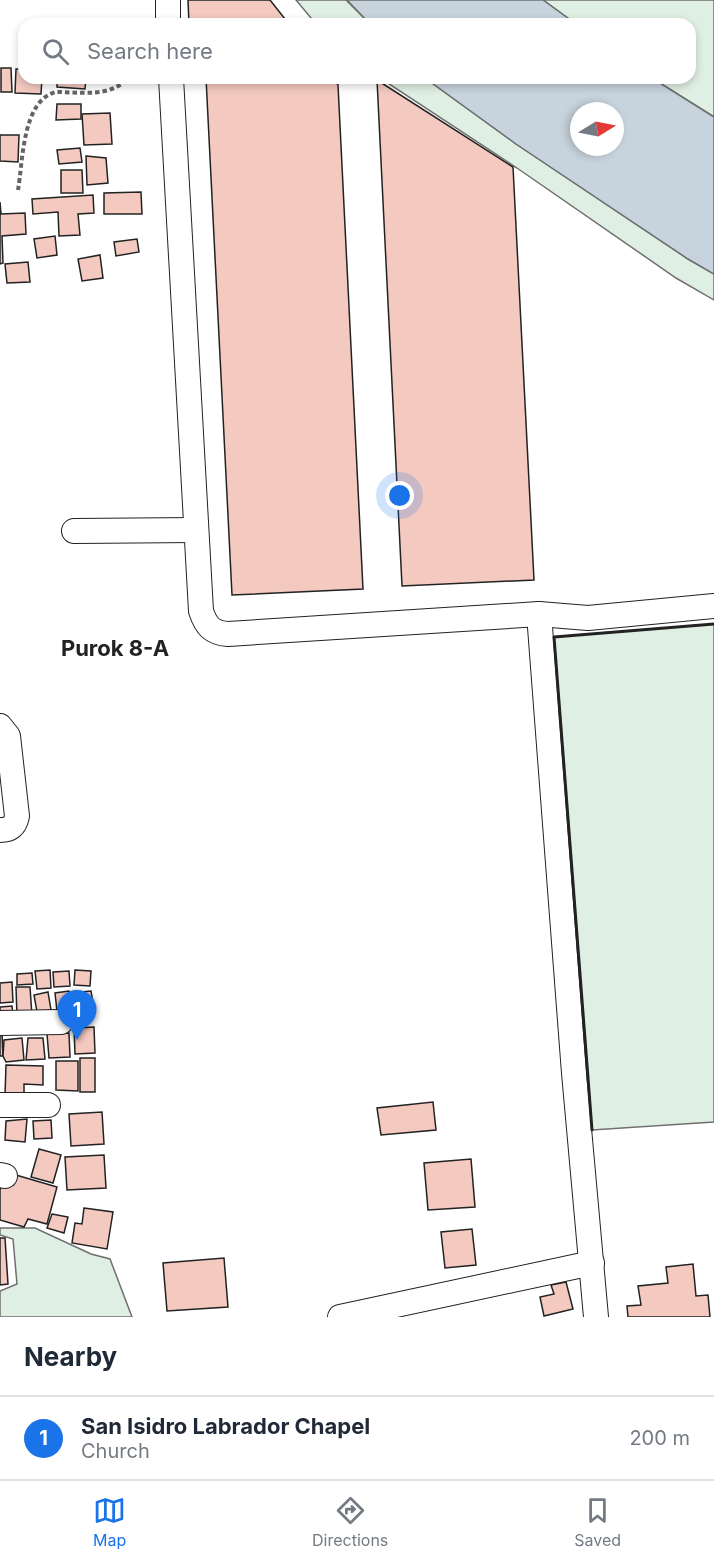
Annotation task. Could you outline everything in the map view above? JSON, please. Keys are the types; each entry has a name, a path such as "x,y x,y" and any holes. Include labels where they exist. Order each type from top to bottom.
{"street":[{"path":"168,0 168,18"},
{"path":"171,84 201,611 211,629 219,634 539,614 588,618 714,606"},
{"path":"74,531 196,530"},
{"path":"539,614 574,1073 596,1317"},
{"path":"0,726 8,736 17,816 16,823 12,827 0,831"},
{"path":"0,1023 62,1022"},
{"path":"0,1105 48,1105"},
{"path":"340,1317 592,1263"}],"path":[{"path":"18,190 29,123 34,108 42,99 56,92 112,90 120,84"}],"green space":[{"path":"296,0 346,0 364,18 311,18"},
{"path":"543,0 714,0 714,117 662,84 696,84 696,18 568,18"},
{"path":"389,84 433,84 516,144 714,274 714,300 676,278 517,168"},
{"path":"714,624 714,1122 592,1130 554,637"},
{"path":"0,1228 35,1228 91,1254 110,1259 132,1317 0,1317 0,1291 17,1284 13,1239 0,1235"}],"shaded area":[{"path":"347,0 543,0 568,18 364,18"},
{"path":"433,84 662,84 714,117 714,274 516,144"}],"building":[{"path":"188,0 270,0 284,18 189,18"},
{"path":"1,68 11,68 12,92 1,92"},
{"path":"16,69 18,69 18,84 42,84 41,94 15,93"},
{"path":"57,84 85,84 85,89 57,87"},
{"path":"206,84 337,84 363,589 232,595"},
{"path":"377,84 383,84 513,167 534,580 402,586"},
{"path":"57,104 81,104 81,119 56,120"},
{"path":"110,113 112,144 84,145 82,114"},
{"path":"0,135 19,135 18,162 0,161"},
{"path":"80,148 82,162 59,164 57,150"},
{"path":"86,156 106,158 108,183 87,185"},
{"path":"61,170 82,170 83,193 61,193"},
{"path":"141,192 142,214 104,214 104,193"},
{"path":"93,195 94,213 78,214 80,235 59,236 58,212 33,214 32,199"},
{"path":"0,202 1,214 25,213 26,234 2,236 3,263 0,264"},
{"path":"55,236 57,255 37,258 34,239"},
{"path":"137,239 139,252 116,256 114,242"},
{"path":"100,255 103,278 82,281 78,259"},
{"path":"28,262 30,282 7,283 5,264"},
{"path":"50,970 51,988 37,989 35,971"},
{"path":"75,970 91,971 90,986 74,985"},
{"path":"69,971 70,986 54,987 53,972"},
{"path":"32,973 33,984 17,985 17,974"},
{"path":"12,982 13,1002 0,1003 0,983"},
{"path":"16,987 30,987 32,1016 17,1017"},
{"path":"69,991 72,1009 57,1011 55,993"},
{"path":"91,991 94,1009 76,1012 73,993"},
{"path":"48,992 51,1010 37,1012 34,995"},
{"path":"12,1006 13,1016 0,1017 0,1007"},
{"path":"94,1027 95,1053 75,1054 74,1028"},
{"path":"69,1033 70,1057 49,1058 47,1034"},
{"path":"0,1034 2,1034 3,1056 0,1056"},
{"path":"22,1038 24,1060 6,1062 3,1056 4,1040"},
{"path":"28,1038 43,1038 45,1059 26,1060"},
{"path":"80,1058 95,1058 95,1092 80,1092"},
{"path":"56,1061 78,1061 78,1091 56,1090"},
{"path":"6,1065 43,1066 43,1085 24,1084 24,1096 5,1095"},
{"path":"433,1102 436,1130 381,1135 377,1108"},
{"path":"102,1112 104,1144 71,1146 69,1114"},
{"path":"27,1119 25,1142 5,1140 6,1121"},
{"path":"51,1120 52,1138 34,1139 33,1121"},
{"path":"39,1149 61,1155 53,1183 31,1177"},
{"path":"104,1155 106,1188 67,1190 65,1157"},
{"path":"471,1159 475,1207 428,1210 424,1163"},
{"path":"16,1175 57,1187 47,1224 28,1219 24,1227 0,1220 2,1182 13,1185"},
{"path":"84,1208 113,1212 107,1249 72,1243 75,1223 82,1224"},
{"path":"52,1214 68,1217 64,1233 47,1228"},
{"path":"472,1229 476,1265 445,1268 441,1232"},
{"path":"0,1238 5,1238 8,1284 0,1285"},
{"path":"224,1258 228,1307 167,1311 163,1263"},
{"path":"693,1264 696,1296 708,1295 710,1317 628,1317 627,1306 641,1305 638,1286 668,1283 666,1267"},
{"path":"566,1282 573,1309 544,1316 540,1297 554,1294 551,1285"}],"wall":[{"path":"592,1130 554,637 714,624"}],"place":[{"name":"San Isidro Labrador Chapel","path":"77,1040"}],"district":[{"name":"Purok 8-A","path":"115,648"}]}
